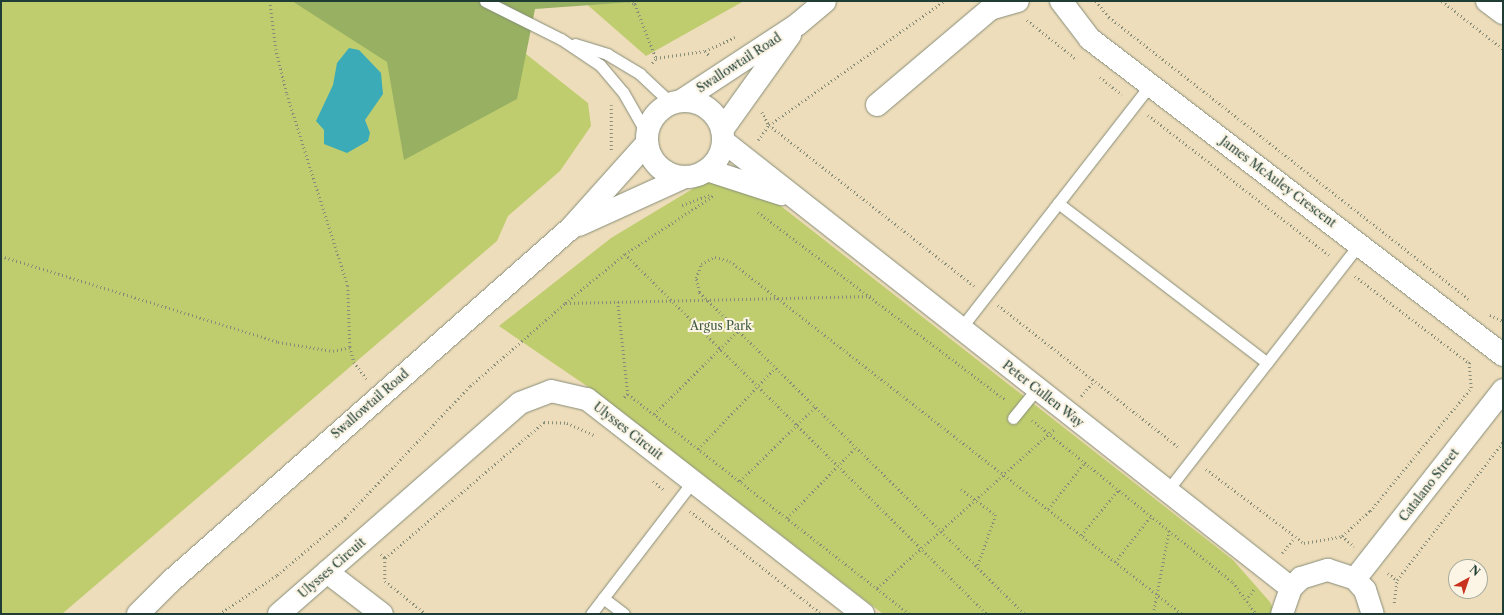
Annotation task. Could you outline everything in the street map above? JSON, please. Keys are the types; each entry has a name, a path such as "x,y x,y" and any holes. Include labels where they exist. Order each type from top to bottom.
{"street":[{"name":"Swallowtail Road","path":"138,614 171,581 571,228 647,138 655,115 798,24 825,1"},
{"name":"James McAuley Crescent","path":"1061,1 1090,39 1503,354"},
{"path":"1487,1 1503,13"},
{"path":"877,105 990,9 1013,3"},
{"name":"Swallowtail Road","path":"571,228 685,177 707,170 718,157 722,135 798,24"},
{"name":"Swallowtail Road","path":"676,102 692,102 711,111 722,135"},
{"name":"Peter Cullen Way","path":"722,135 796,199 1291,588"},
{"path":"647,138 660,167 685,177"},
{"name":"Peter Cullen Way","path":"707,170 796,199"},
{"name":"Catalano Street","path":"1355,579 1503,390"},
{"name":"Ulysses Circuit","path":"279,614 520,403 551,391 587,399 863,614"},
{"path":"327,572 382,614"},
{"path":"1282,614 1291,588 1314,572 1343,572 1355,579 1365,590 1373,614"},
{"name":"Swallowtail Road","path":"126,614 171,581"}],"lane":[{"path":"485,1 561,39 600,65 623,92 647,138"},
{"path":"561,39 607,54 640,74 676,102"},
{"path":"961,328 1150,85"},
{"path":"1058,203 1267,363"},
{"path":"1167,491 1359,244"},
{"path":"1016,414 1037,388"},
{"path":"591,614 693,481"},
{"path":"603,598 624,614"}],"path":[{"path":"270,1 276,49 287,94 348,286 350,346 354,362 379,396"},
{"path":"629,1 635,3 656,58"},
{"path":"769,125 944,1"},
{"path":"1096,1 1109,18 1472,301"},
{"path":"1442,1 1503,49"},
{"path":"1013,3 1081,62"},
{"path":"759,105 769,125 1294,538 1304,543 1326,542 1342,536 1370,511 1471,388 1469,363 1093,72"},
{"path":"219,614 277,575 345,518 470,386 565,303 625,254 719,192 675,207"},
{"path":"750,208 771,218 871,296 1016,414 1050,434 1085,462 1233,582 1256,614"},
{"path":"625,254 987,614"},
{"path":"1,256 278,342 332,351 350,346"},
{"path":"1024,614 699,292 696,278 701,264 715,257 730,261 1182,614"},
{"path":"565,303 780,300 871,296"},
{"path":"618,302 628,394 910,614"},
{"path":"1484,310 1503,322"},
{"path":"654,414 738,331"},
{"path":"698,449 775,368"},
{"path":"740,481 815,407"},
{"path":"426,614 385,581 385,558 544,422 583,428 602,441"},
{"path":"877,588 1050,434"},
{"path":"1396,610 1397,580 1503,442"},
{"path":"787,518 856,448"},
{"path":"1048,510 1085,462"},
{"path":"649,478 822,614"},
{"path":"961,489 996,515 977,568"},
{"path":"1081,535 1118,489"},
{"path":"1115,562 1151,516"},
{"path":"1153,614 1169,530"}],"green space":[{"path":"1,1 525,1 507,39 588,103 591,126 560,171 508,216 497,241 62,614 1,614"},
{"path":"292,1 646,1 535,9 517,99 404,160 387,62"},
{"path":"583,1 744,1 646,56"},
{"name":"Argus Park","path":"704,182 742,184 772,199 1233,560 1270,602 1275,614 883,614 600,395 499,326 611,238"}],"water":[{"path":"349,48 359,50 381,73 383,94 365,120 370,133 368,141 347,153 324,144 324,130 316,121 333,85 337,63"}]}
